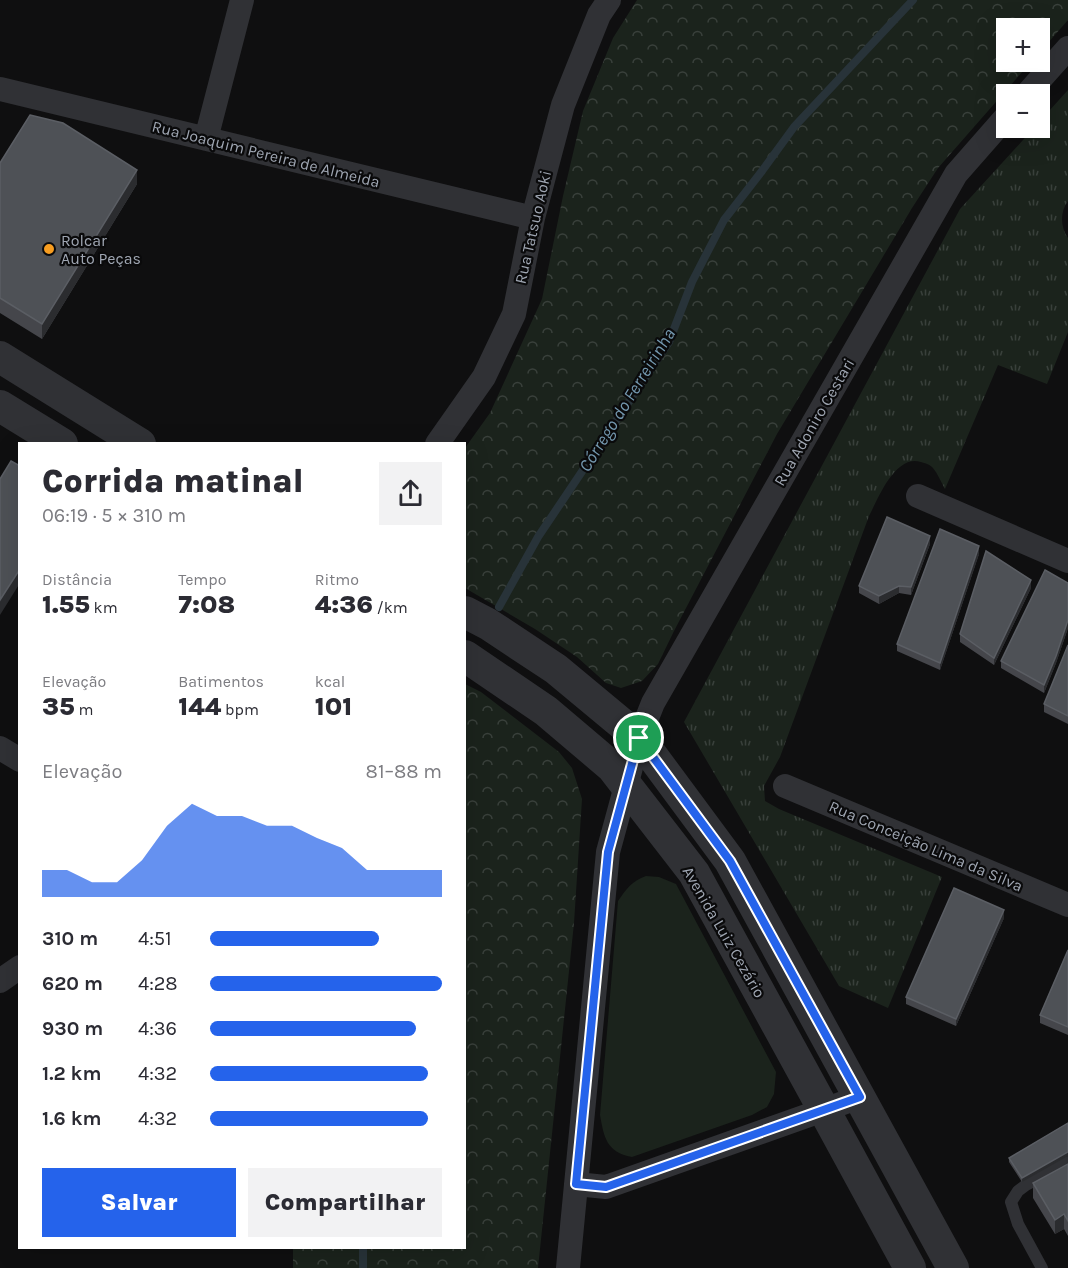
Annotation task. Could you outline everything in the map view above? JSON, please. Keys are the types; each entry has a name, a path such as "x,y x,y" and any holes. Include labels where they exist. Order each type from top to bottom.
{"street":[{"path":"206,139 242,0"},
{"name":"Rua Tatsuo Aoki","path":"438,442 484,377 514,314 533,218 563,105 599,15 609,0"},
{"path":"1036,84 1068,48"},
{"name":"Rua Joaquim Pereira de Almeida","path":"0,89 533,218"},
{"name":"Rua Adoniro Cestari","path":"568,1268 608,852 639,738 653,703 956,174 996,128"},
{"path":"0,357 137,442"},
{"path":"0,406 59,442"},
{"path":"918,496 1068,561"},
{"path":"466,613 488,624 556,669 639,738 730,861 953,1268"},
{"name":"Avenida Luiz Cezário","path":"466,657 546,711 612,767 693,873 910,1268"},
{"path":"0,748 18,759"},
{"name":"Rua Conceição Lima da Silva","path":"785,786 1068,905"},
{"path":"0,981 18,969"},
{"path":"576,1184 606,1187 860,1097"}],"lane":[{"path":"1042,1268 1018,1224 1011,1202 1018,1191 1026,1185 1068,1162"}],"green space":[{"path":"637,0 1068,0 1068,20 1050,41 1050,18 996,18 996,72 1022,72 1012,84 996,84 996,102 938,168 777,434 658,664 642,681 621,688 606,683 577,657 466,589 466,447 490,413 542,299 583,111 613,38"},
{"path":"1068,90 1068,201 1062,219 1068,238 1068,332 1047,384 998,365 945,489 928,464 912,461 895,471 869,516 780,757 764,786 765,801 779,809 942,877 888,1008 839,986 684,722 960,209 1025,138 1050,138 1050,110"},
{"path":"466,684 481,692 559,752 572,768 582,799 574,923 538,1268 293,1268 293,1249 466,1249"},
{"path":"646,876 659,877 676,884 776,1072 774,1094 767,1107 752,1115 632,1157 623,1155 608,1142 600,1115 618,901 630,885"}],"building":[{"name":"Rolcar Auto Peças","path":"30,115 63,123 137,170 42,324 0,298 0,163"},
{"path":"11,461 18,465 18,572 0,600 0,479"},
{"path":"887,517 930,536 911,587 899,586 879,596 859,586"},
{"path":"940,529 979,546 940,663 897,644"},
{"path":"986,551 1031,580 994,658 960,634"},
{"path":"1045,570 1068,583 1068,620 1044,685 1001,661"},
{"path":"1068,645 1068,716 1044,704"},
{"path":"954,888 1004,910 956,1019 906,997"},
{"path":"1068,950 1068,1027 1040,1015"},
{"path":"1068,1123 1068,1152 1022,1178 1009,1158"},
{"path":"1068,1164 1068,1221 1064,1214 1055,1220 1033,1183"}],"waterway":[{"name":"Córrego do Ferreirinha","path":"499,607 538,537 669,342 692,282 724,220 794,127 913,0"},
{"name":"Córrego do Ferreirinha","path":"363,1249 363,1268"}],"place":[{"name":"Rolcar Auto Peças","path":"49,249"}],"route":[{"path":"639,738 730,861 860,1097 606,1187 576,1184 608,852 639,738"}]}
